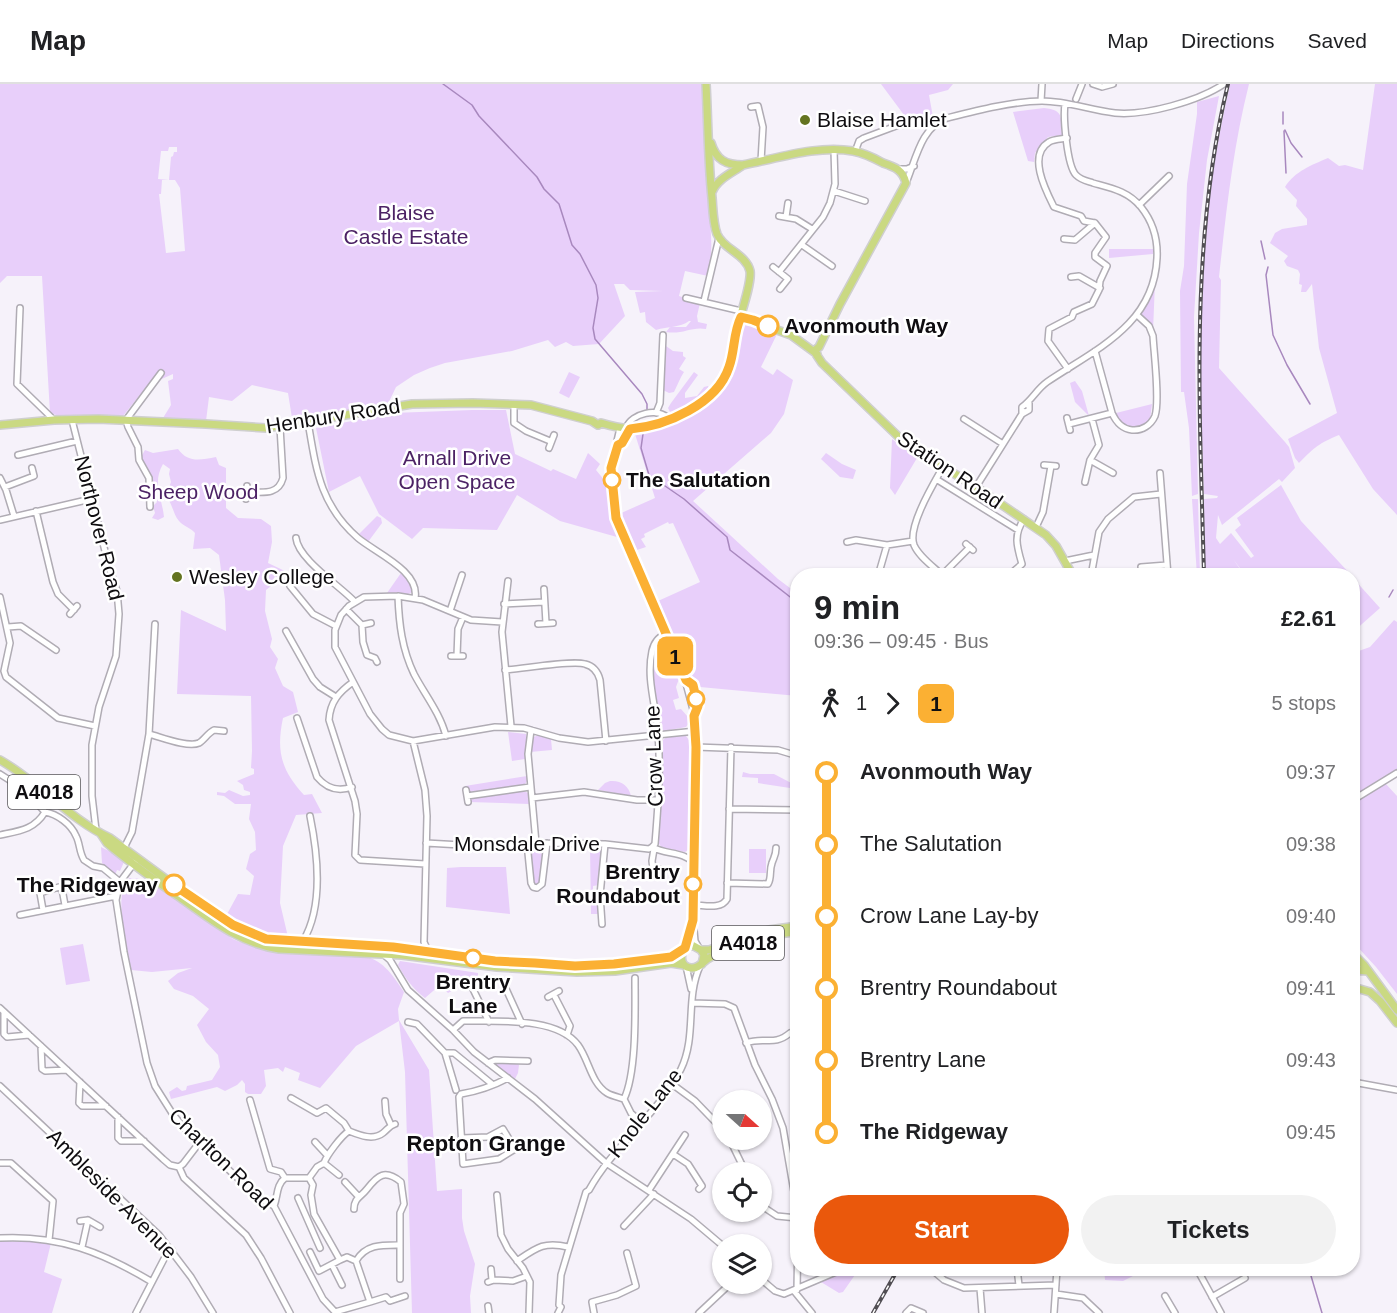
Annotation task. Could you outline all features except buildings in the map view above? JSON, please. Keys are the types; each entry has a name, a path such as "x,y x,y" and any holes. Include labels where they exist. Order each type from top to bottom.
{"main road":[{"path":"706,84 711,193 719,238"},
{"path":"708,135 713,152 721,160 731,165 743,165 821,150 855,152 899,169 906,183 814,351"},
{"path":"711,193 716,184 743,165"},
{"name":"Henbury Road","path":"0,425 54,420 126,420 257,428 280,427 412,404 514,404 531,405 625,428 646,426 669,419 697,404 721,383 729,370 736,331 749,285 750,271 743,260 719,238"},
{"name":"Station Road","path":"741,314 752,321 792,337 814,351 817,358 906,444 1036,527 1053,542 1068,568"},
{"name":"A4018","path":"0,760 23,774 99,832 110,837 122,851 136,861 233,925 266,939 418,950 495,961 575,966 671,957 692,945 709,950 769,930 790,928"},
{"name":"A4018","path":"136,861 228,932 256,944 279,949 383,953 497,967 577,972 615,971 671,963 694,968 701,965 707,958 790,930"},
{"name":"A4018","path":"684,949 681,959 685,966"},
{"name":"A4018","path":"700,949 704,955 701,965"},
{"path":"1360,961 1397,1010"},
{"path":"1360,970 1369,972"},
{"path":"1360,986 1371,983 1369,972"},
{"path":"1360,988 1370,992 1380,1001 1397,1023"}],"street":[{"path":"1041,101 1042,84"},
{"path":"1080,96 1082,84"},
{"path":"1093,84 1102,87 1113,84"},
{"path":"906,183 927,133 941,120 968,113 1041,101 1115,113 1166,108 1210,92 1224,84"},
{"path":"976,487 1022,414 1029,410 1029,403 1042,386 1126,328 1137,315 1151,287 1157,254 1155,230 1148,216 1125,193 1076,175 1072,167 1067,138 1065,104"},
{"path":"751,107 758,106 763,128 761,161"},
{"path":"855,152 861,139 904,121 921,120"},
{"path":"1067,138 1049,141 1042,149 1038,162 1042,175 1054,207 1081,216 1084,221 1095,223 1106,237 1095,253 1097,260 1107,266 1092,304 1074,312 1072,317 1049,329 1048,341 1068,369"},
{"path":"779,272 827,210 834,191 834,150"},
{"path":"899,169 914,166"},
{"path":"1139,205 1169,176"},
{"path":"857,198 861,190"},
{"path":"834,191 865,201"},
{"path":"786,217 789,202"},
{"path":"779,216 802,222 812,229"},
{"path":"1064,239 1075,240 1095,223"},
{"path":"704,301 715,247 719,238"},
{"path":"801,245 832,266"},
{"path":"773,267 788,279 780,289"},
{"path":"1071,277 1079,276 1100,288"},
{"path":"686,298 704,301 741,314"},
{"path":"20,308 17,384 54,420"},
{"path":"1095,351 1112,413 1120,426 1133,430 1146,428 1156,408 1153,336 1149,326 1137,315"},
{"path":"656,413 660,403 663,335"},
{"path":"152,503 149,478 139,460 138,447 126,420 161,373"},
{"path":"514,404 514,423 550,441"},
{"path":"1069,424 1112,413"},
{"path":"625,428 632,418 644,414 664,414 669,419"},
{"path":"964,419 1003,444"},
{"path":"1085,482 1090,460 1099,445 1092,419"},
{"name":"Northover Road","path":"72,420 117,591 119,614 116,657 101,699 91,761 94,814 99,832"},
{"path":"308,422 317,473 330,507 360,539 407,573 416,588 415,598"},
{"path":"246,499 247,489 268,493 279,488 282,483 280,427"},
{"name":"Crow Lane","path":"618,445 622,443 625,428"},
{"name":"Crow Lane","path":"625,428 617,441 618,445 611,468 616,518 686,680 696,731 693,920 695,940 700,949"},
{"path":"549,448 554,435"},
{"path":"18,455 77,441"},
{"path":"1090,460 1113,473"},
{"path":"1036,527 1043,512 1050,466"},
{"path":"936,568 917,550 913,541 914,531 924,503 943,467"},
{"path":"32,468 34,484"},
{"path":"1159,471 1167,568"},
{"path":"5,487 32,477"},
{"path":"0,478 14,516"},
{"path":"936,479 1018,530"},
{"path":"1092,568 1099,532 1108,519 1134,497 1161,494"},
{"path":"0,520 91,499"},
{"path":"36,511 53,582 58,594 74,610"},
{"path":"1017,568 1022,564 1016,542 1018,530 1024,519"},
{"path":"847,542 856,540 887,545 913,541"},
{"path":"295,542 315,566 355,602"},
{"path":"880,568 887,545"},
{"path":"950,568 970,547"},
{"path":"1065,561 1094,555"},
{"path":"1141,567 1167,565"},
{"path":"450,611 462,575"},
{"path":"508,581 502,622 511,726"},
{"path":"289,585 313,614 336,626"},
{"path":"544,589 546,623"},
{"path":"502,622 482,622 463,617 415,598 371,596 355,602 346,609 336,626 334,642 370,714 382,729 397,738 413,741 511,726 569,740 606,741 696,731"},
{"path":"398,596 399,633 410,664 442,721 446,736"},
{"path":"0,597 10,643 3,661 3,677 56,717 95,726"},
{"path":"504,604 544,602"},
{"path":"346,609 362,625 365,651 377,662"},
{"path":"457,656 458,629 463,617"},
{"path":"362,625 371,622"},
{"path":"538,624 554,623"},
{"path":"122,851 132,832 149,734 155,624"},
{"path":"8,627 21,626 56,650"},
{"path":"286,633 313,679 320,687 336,697"},
{"name":"Crow Lane","path":"646,874 656,869 652,861 658,800 658,735 650,681 651,665 654,644 666,633"},
{"path":"505,670 579,663 589,665 596,670 600,680 606,741"},
{"path":"353,682 336,697 331,707 329,720 352,788 357,814 356,858 425,864"},
{"path":"297,718 317,777 332,789 352,788"},
{"path":"149,734 195,744 211,731 220,729"},
{"path":"531,730 528,754 536,843"},
{"path":"413,741 425,790 424,942 428,951"},
{"path":"696,747 778,750 790,754"},
{"path":"693,905 723,905 727,899 731,747"},
{"path":"1360,796 1397,773"},
{"path":"0,774 5,782 25,790 45,812 58,817 72,829 84,860 93,866 103,868 120,882"},
{"path":"467,796 530,788"},
{"path":"17,804 25,790"},
{"path":"532,798 584,792 637,800 658,800"},
{"path":"729,809 790,810"},
{"path":"4,836 28,829 37,823 45,812"},
{"path":"88,824 94,814"},
{"path":"307,942 316,902 315,842 310,816"},
{"name":"Monsdale Drive","path":"426,843 479,846 527,843 605,844 653,848 688,857 693,867"},
{"path":"527,843 531,883 537,888 542,884 547,843"},
{"path":"604,921 600,895 605,844"},
{"path":"727,883 768,884 771,880 771,865 776,855 776,848"},
{"name":"Charlton Road","path":"136,861 120,882 116,896 124,952 147,1063 155,1086 178,1122 259,1198 274,1206 323,1299 335,1313"},
{"path":"43,910 40,893 59,887 62,889 66,905"},
{"path":"20,915 116,896"},
{"name":"Crow Lane","path":"684,949 693,920"},
{"path":"418,950 424,942"},
{"path":"383,953 390,960 408,990 474,1052 535,1099 606,1163 691,1219 712,1237"},
{"path":"396,970 402,955"},
{"name":"Knole Lane","path":"558,1313 556,1306 559,1305 561,1275 586,1192 606,1163 672,1084 686,1055 690,1039 693,983 701,965"},
{"name":"Knole Lane","path":"685,966 692,996"},
{"path":"624,1099 631,1074 635,978"},
{"path":"468,996 473,990 489,1022"},
{"path":"506,992 522,1024"},
{"path":"554,994 570,1026 567,1035"},
{"path":"692,1003 724,1004 734,1008 754,1065 779,1115 790,1166"},
{"path":"2,1010 170,1165 179,1167"},
{"path":"2,1010 6,1036 29,1035"},
{"path":"453,1030 463,1021 544,1025 557,1029 579,1047 596,1083 602,1090 624,1099 631,1113 641,1122"},
{"path":"408,1022 417,1024 445,1053 456,1090"},
{"path":"746,1043 756,1040 778,1041 790,1033"},
{"path":"41,1046 42,1069 45,1071 67,1070"},
{"path":"445,1053 454,1053 492,1084"},
{"path":"488,1063 495,1060 525,1061 522,1068"},
{"path":"462,1138 488,1137 503,1129 515,1149 499,1159 463,1164 459,1097 461,1094 482,1091 508,1078"},
{"path":"80,1082 79,1103 82,1106 106,1106"},
{"path":"1360,1083 1397,1090"},
{"path":"672,1084 695,1101 712,1119"},
{"name":"Ambleside Avenue","path":"0,1086 129,1206 172,1250 192,1277 213,1313"},
{"path":"291,1098 317,1113 324,1108 337,1113 349,1131 362,1137 380,1136 393,1125 386,1113 385,1101"},
{"path":"250,1100 270,1169 281,1172 285,1178"},
{"path":"118,1117 118,1138 121,1141 144,1141"},
{"path":"309,1178 317,1167 324,1163 327,1155 333,1151 342,1136 349,1131"},
{"path":"624,1226 651,1192 685,1135"},
{"path":"179,1167 199,1143"},
{"path":"315,1143 327,1155"},
{"path":"673,1154 691,1167 702,1186 699,1189"},
{"path":"0,1163 11,1163 52,1200 49,1240"},
{"path":"324,1163 339,1175"},
{"path":"179,1167 184,1178 246,1235 290,1313"},
{"path":"354,1209 358,1196 380,1176 388,1175 399,1181 404,1204 400,1214 400,1279"},
{"path":"274,1206 279,1185 285,1178 309,1178"},
{"path":"309,1178 313,1185 312,1200 315,1214 340,1260"},
{"path":"345,1182 358,1196"},
{"path":"499,1199 501,1235 507,1250 527,1276 531,1288 529,1313"},
{"path":"312,1200 299,1201 320,1248"},
{"path":"772,1213 777,1216 790,1217"},
{"path":"82,1247 88,1220"},
{"path":"80,1221 88,1220 100,1227"},
{"path":"315,1236 324,1232"},
{"path":"0,1238 49,1240 82,1247 116,1261 152,1282"},
{"path":"517,1261 546,1244 568,1247"},
{"path":"356,1261 368,1248 400,1245"},
{"path":"136,1313 172,1250"},
{"path":"337,1254 344,1251 347,1257 356,1261 370,1302"},
{"path":"310,1252 320,1271 347,1257"},
{"path":"594,1313 592,1302 617,1295 636,1286 627,1253"},
{"path":"333,1264 342,1285"},
{"path":"491,1269 490,1281 513,1281 527,1276"},
{"path":"795,1276 795,1290 812,1313"},
{"path":"772,1287 780,1293 795,1290 827,1276"},
{"path":"937,1276 964,1288 1056,1285"},
{"path":"1018,1276 1019,1286"},
{"path":"1054,1313 1057,1276"},
{"path":"1201,1276 1221,1313"},
{"path":"1212,1297 1245,1278"},
{"path":"980,1288 982,1313"},
{"path":"699,1313 719,1294"},
{"path":"1056,1294 1083,1298 1099,1313"},
{"path":"335,1313 386,1297 390,1301 405,1296"},
{"path":"1165,1296 1175,1313"},
{"path":"906,1313 911,1308 923,1313"}],"green space":[{"name":"Blaise Castle Estate","path":"0,84 704,84 710,265 708,276 685,271 679,296 700,303 698,322 707,324 706,329 672,333 666,332 670,327 656,330 646,322 645,312 640,313 635,292 663,291 630,290 624,284 614,284 625,316 599,344 573,346 566,342 555,347 548,340 512,351 445,363 414,375 396,387 387,406 292,418 288,393 252,385 232,401 209,397 206,421 163,418 171,405 168,381 173,379 173,374 148,385 123,416 56,415 50,413 42,276 7,276 0,283","holes":["169,147 177,147 177,152 174,152 171,157 169,180 158,179 161,151 168,151","162,180 175,180 180,188 185,251 166,253 159,194 161,194","691,321 686,327 671,327 682,325"]},
{"path":"881,84 953,84 948,90 929,95 933,117 907,119"},
{"path":"1230,84 1249,84 1234,156 1219,277 1221,280 1219,368 1289,447 1295,468 1282,482 1279,479 1222,525 1218,515 1216,538 1220,544 1231,533 1251,558 1254,556 1235,530 1241,525 1237,518 1281,485 1301,521 1345,568 1240,568 1233,559 1239,568 1205,568 1204,499 1218,496 1204,494 1200,366 1201,301 1207,218 1218,141"},
{"path":"1375,84 1397,84 1397,515 1373,489 1339,435 1318,446 1299,463 1295,458 1288,439 1337,413 1319,348 1312,284 1306,292 1301,292 1302,285 1299,284 1298,270 1287,266 1284,261 1288,256 1270,243 1275,233 1282,229 1307,225 1307,219 1296,206 1297,200 1285,187 1299,173 1328,158 1339,166 1345,165 1363,170"},
{"path":"1219,96 1207,160 1199,233 1194,317 1198,494 1192,496 1189,428 1184,392 1181,392 1180,291 1184,266 1187,184 1197,102"},
{"path":"1044,108 1055,111 1060,116 1062,135 1048,137 1035,153 1034,162 1028,161 1013,112"},
{"path":"1109,249 1153,249 1153,254 1109,258"},
{"path":"1155,282 1153,331 1141,314"},
{"path":"742,321 778,332 761,367 773,375 777,369 793,380 784,414 771,433 693,501 790,588 790,695 700,687 690,675 658,601 700,582 673,523 668,522 644,534 645,537 641,539 646,547 634,551 619,514 655,498 635,434 679,418 730,374 735,359"},
{"path":"666,346 673,351 683,352 686,358 679,369 684,372 674,392 669,393 663,390"},
{"path":"569,372 580,377 569,398 559,393"},
{"path":"694,372 698,375 685,393 685,398 697,396 704,387 708,386 710,390 695,402 671,414 668,408"},
{"path":"1075,381 1082,391 1089,416 1075,402 1070,383"},
{"path":"1152,404 1150,420 1141,426 1131,427 1122,423 1116,413"},
{"name":"Arnall Drive Open Space","path":"506,410 515,454 551,471 553,469 576,479 588,453 600,464 596,470 605,481 617,537 560,521 517,495 497,530 423,528 412,539 379,514 360,476 329,492 316,428 393,413"},
{"path":"892,439 917,458 895,495 890,488"},
{"name":"Sheep Wood","path":"178,449 190,458 216,457 219,465 226,468 226,508 238,518 261,519 271,526 272,542 268,563 287,572 266,590 265,611 272,639 270,647 278,659 275,668 283,686 293,692 298,712 283,718 280,740 282,760 296,786 304,795 312,794 322,813 296,815 283,846 280,903 288,937 256,931 226,916 238,894 250,895 254,876 246,869 250,854 256,850 255,832 249,819 251,804 235,804 224,796 217,795 217,792 225,793 229,790 243,796 250,795 250,792 244,790 243,785 237,781 254,774 254,769 251,768 251,696 177,694 181,610 226,631 225,600 219,555 210,548 193,549 195,533 179,521 167,498 171,482 170,469 163,464 158,484 164,517 158,520 152,518 155,513 153,506 157,502 150,474 141,457 145,450 153,453"},
{"path":"826,453 856,470 853,479 840,477 821,459"},
{"path":"1192,499 1198,499 1200,568 1196,568"},
{"path":"377,516 381,518 382,523 368,542 359,534"},
{"path":"401,573 409,579 413,592 408,594 387,593"},
{"path":"1360,586 1380,608 1360,626"},
{"path":"1394,620 1397,622 1397,770 1360,794 1360,651 1370,647"},
{"path":"661,639 667,645 680,676 676,687 679,698 673,700 676,710 681,709 688,717 689,723 686,727 664,731 659,727 652,682 653,658"},
{"path":"508,732 526,734 525,759 512,761"},
{"path":"538,735 551,739 552,750 530,752 532,738"},
{"path":"686,736 691,743 688,850 685,852 662,848 657,841 660,742 667,737"},
{"path":"743,772 774,774 790,782 790,788 758,783 758,778 742,777"},
{"path":"527,776 524,786 469,793 465,786"},
{"path":"610,781 624,784 631,796 598,790"},
{"path":"1385,783 1397,796 1397,994 1360,950 1360,798"},
{"path":"522,790 528,793 529,804 469,802 471,797"},
{"path":"531,846 545,847 541,882 538,886 533,884 529,848"},
{"path":"590,846 600,847 602,854 599,885 593,886 593,896 598,896 599,914 591,914"},
{"path":"101,847 124,862 120,871 117,870 115,875 102,863"},
{"path":"749,849 766,849 766,873 749,873"},
{"path":"506,867 510,914 446,907 447,868"},
{"path":"129,878 151,882 233,939 248,945 279,952 359,955 380,963 390,973 404,992 398,1009 399,1020 429,1070 437,1191 462,1189 464,1231 475,1264 470,1296 471,1313 412,1313 405,1072 399,1021 356,1046 320,1088 298,1080 300,1073 285,1067 283,1072 278,1068 264,1070 266,1086 261,1094 245,1092 245,1084 242,1080 225,1091 217,1087 171,1099 169,1092 177,1087 182,1091 186,1090 187,1086 212,1080 220,1067 218,1055 206,1042 197,1025 209,1009 193,996 174,989 168,981 178,973 192,968 152,972 131,970 121,909 124,886"},
{"path":"83,944 90,981 66,985 60,948"},
{"path":"400,961 478,973 478,977 448,993 440,985 425,998 406,979 398,965"},
{"path":"494,1061 519,1065 514,1081 493,1063"},
{"path":"0,1241 46,1242 50,1245 51,1243 44,1272 62,1279 52,1313 0,1313"},
{"path":"833,1276 854,1276 843,1292 839,1293 821,1282"},
{"path":"1105,1276 1133,1276 1123,1281 1105,1280"}],"waterway":[{"path":"443,84 472,105 479,116 537,177 544,189 559,204 572,245 580,254 596,285 598,298 593,328 595,339 642,394 647,404 647,411"},
{"path":"1283,112 1283,124"},
{"path":"1285,130 1291,143 1302,157"},
{"path":"1284,131 1286,173"},
{"path":"1261,241 1265,259"},
{"path":"1268,267 1266,275 1273,335 1287,365 1310,404"},
{"path":"643,434 641,448 649,475 684,499 727,537 730,550 790,597"},
{"path":"1389,597 1393,590"},
{"path":"1311,1276 1322,1313"}],"railway":[{"path":"1204,568 1200,391 1202,267 1207,206 1228,84"},
{"path":"873,1313 894,1276"}],"bus line":[{"name":"1","path":"174,885 233,925 257,936 277,941 393,947 495,961 575,966 671,957 680,953 685,948 693,920 696,747 694,716 698,706 693,685 686,680 623,538 615,513 611,468 618,445 622,443 630,429 658,423 681,414 716,389 729,370 741,317 768,326"}],"place":[{"name":"Blaise Hamlet","path":"805,120"},
{"name":"Avonmouth Way","path":"768,326"},
{"name":"The Salutation","path":"612,480"},
{"name":"Wesley College","path":"177,577"},
{"name":"Brentry Roundabout","path":"693,884"},
{"name":"The Ridgeway","path":"174,885"},
{"name":"Brentry Lane","path":"473,958"}],"district":[{"name":"Repton Grange","path":"486,1143"}]}
